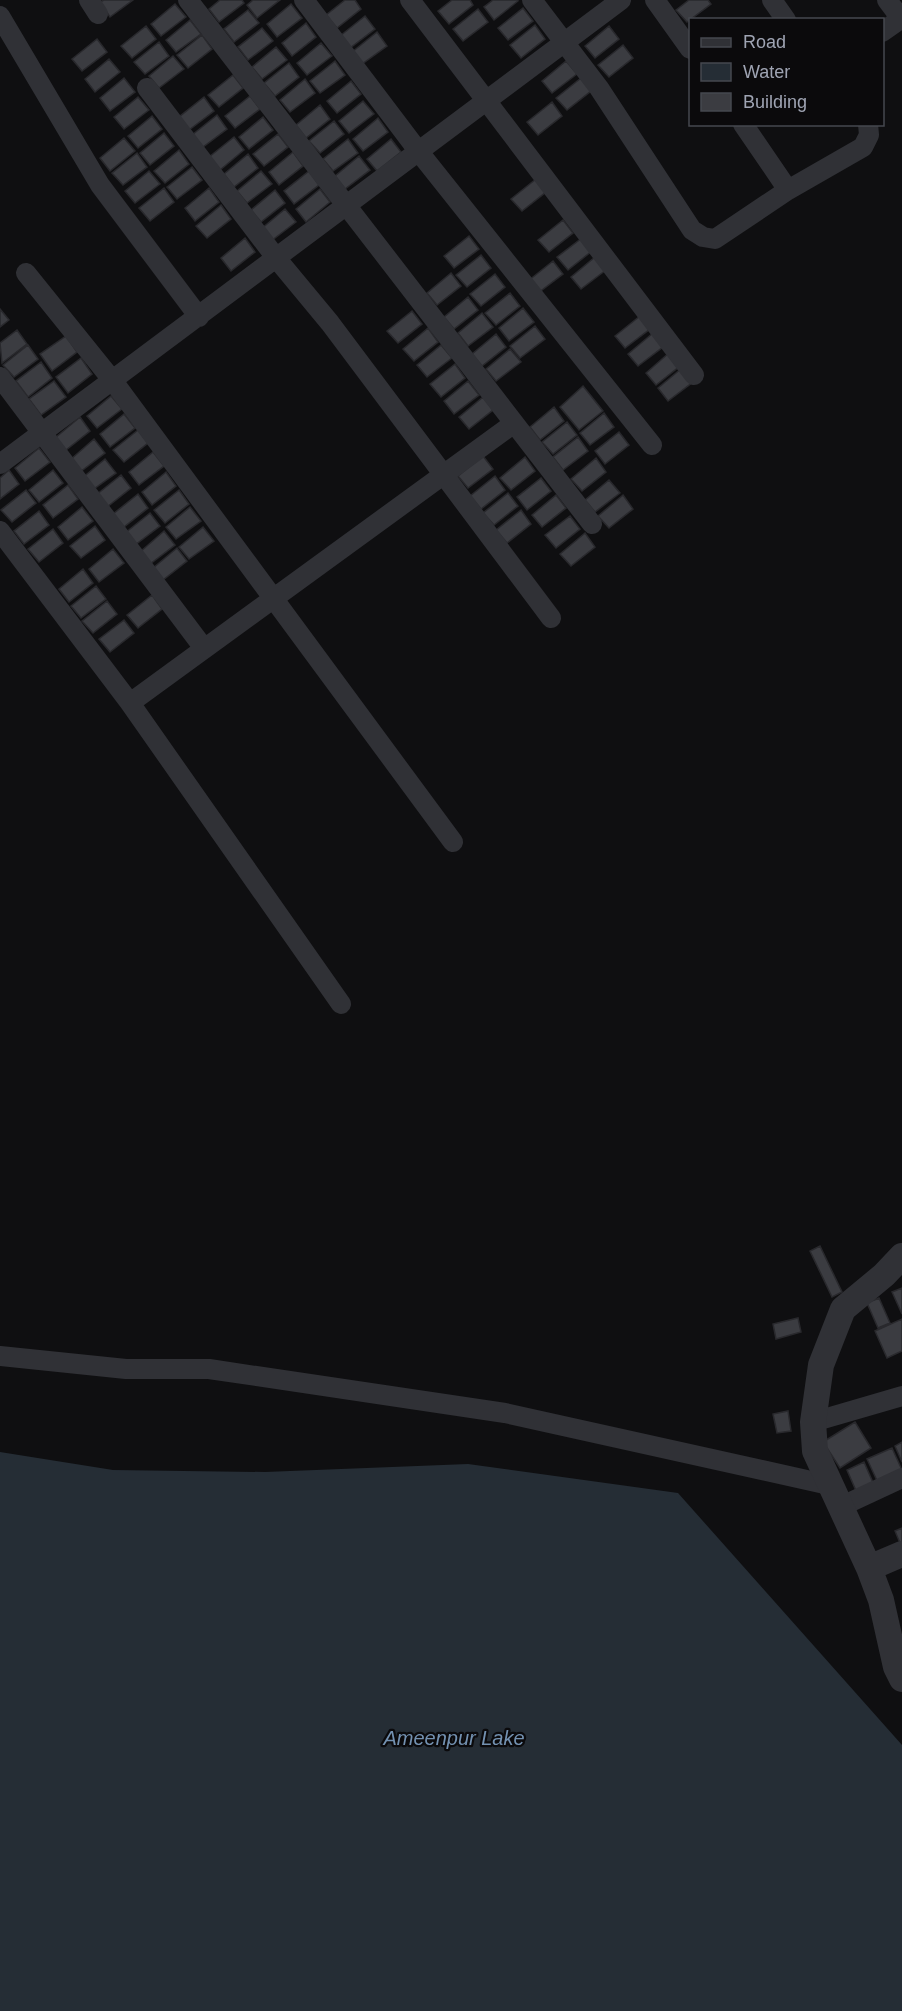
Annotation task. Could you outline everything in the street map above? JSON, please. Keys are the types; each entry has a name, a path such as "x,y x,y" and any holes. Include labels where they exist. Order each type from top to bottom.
{"street":[{"path":"188,0 592,524"},
{"path":"304,0 419,152 652,445"},
{"path":"410,0 693,375"},
{"path":"532,0 599,88 692,230 703,237 715,239 788,190 863,147 869,135 868,126"},
{"path":"0,464 621,0"},
{"path":"655,0 689,48"},
{"path":"772,0 785,18"},
{"path":"884,31 902,19 887,0"},
{"path":"0,16 100,185 199,317"},
{"path":"147,88 277,259 330,323 442,476 551,618"},
{"path":"744,126 788,190"},
{"path":"26,273 113,381 453,842"},
{"path":"0,376 41,434 203,647"},
{"path":"129,703 203,647 513,424"},
{"path":"0,531 129,703 341,1004"},
{"path":"902,1256 884,1275 843,1309 821,1365 813,1422 815,1451 869,1568 881,1600 896,1667 902,1679"},
{"path":"0,1356 126,1370 209,1369 505,1413 829,1485"},
{"path":"813,1422 902,1396"},
{"path":"842,1506 902,1478"},
{"path":"869,1568 902,1554"},
{"path":"881,1600 902,1632"}],"water":[{"name":"Ameenpur Lake","path":"0,1452 113,1470 265,1472 468,1464 678,1493 902,1745 902,2011 0,2011"}],"building":[{"path":"133,0 110,17 100,2"},
{"path":"220,0 242,0 244,3 219,22 209,9"},
{"path":"253,0 280,0 257,18 247,5"},
{"path":"345,0 355,0 361,9 337,28 326,15"},
{"path":"452,0 470,0 473,5 449,24 438,11"},
{"path":"493,0 518,1 494,20 484,7"},
{"path":"689,0 708,0 711,4 689,18 687,22 676,10"},
{"path":"175,4 186,17 161,36 151,24"},
{"path":"291,4 302,18 277,37 267,24"},
{"path":"523,8 533,21 508,40 498,28"},
{"path":"478,9 488,22 463,41 453,29"},
{"path":"248,10 259,23 234,42 224,29"},
{"path":"365,16 375,29 350,48 340,36"},
{"path":"190,20 201,34 176,52 166,40"},
{"path":"306,23 316,37 292,56 282,43"},
{"path":"535,25 545,39 521,58 510,45"},
{"path":"146,26 156,39 132,58 121,46"},
{"path":"609,26 619,39 595,58 585,46"},
{"path":"262,28 273,41 248,60 238,47"},
{"path":"377,32 387,46 362,64 352,52"},
{"path":"202,35 212,49 188,68 177,55"},
{"path":"97,39 107,52 82,71 72,59"},
{"path":"159,42 169,56 145,74 134,62"},
{"path":"321,43 332,56 307,75 297,63"},
{"path":"623,45 633,58 609,77 598,65"},
{"path":"276,47 287,60 262,79 252,67"},
{"path":"173,56 184,69 159,88 149,76"},
{"path":"109,59 120,72 95,92 85,79"},
{"path":"335,61 345,75 320,93 310,81"},
{"path":"566,61 577,74 552,93 542,81"},
{"path":"289,63 299,77 275,96 264,83"},
{"path":"233,75 243,88 219,107 208,95"},
{"path":"124,78 135,92 110,111 100,98"},
{"path":"581,78 591,91 567,110 556,98"},
{"path":"305,79 315,93 290,112 280,100"},
{"path":"351,81 361,94 337,113 327,101"},
{"path":"250,96 260,109 235,128 225,116"},
{"path":"138,97 149,110 124,129 114,117"},
{"path":"204,97 214,111 189,130 179,117"},
{"path":"363,101 374,114 349,133 339,121"},
{"path":"552,102 562,116 538,135 527,122"},
{"path":"320,105 330,119 306,138 296,125"},
{"path":"217,115 227,129 203,147 192,135"},
{"path":"152,116 162,129 138,148 128,136"},
{"path":"263,117 273,130 249,149 239,137"},
{"path":"378,118 388,132 363,151 353,139"},
{"path":"334,121 344,134 320,153 309,141"},
{"path":"164,133 174,146 150,165 140,153"},
{"path":"278,134 288,147 264,166 253,154"},
{"path":"234,137 244,150 220,170 209,157"},
{"path":"124,138 135,151 110,171 100,158"},
{"path":"348,139 358,153 333,171 323,159"},
{"path":"391,139 401,152 377,171 367,159"},
{"path":"179,150 189,164 165,183 154,171"},
{"path":"293,152 303,166 279,185 269,172"},
{"path":"137,153 147,167 123,185 112,173"},
{"path":"248,154 258,168 234,187 224,174"},
{"path":"359,156 370,170 345,189 335,176"},
{"path":"192,167 202,180 177,199 167,187"},
{"path":"149,171 160,184 135,203 125,191"},
{"path":"261,171 272,184 247,203 237,191"},
{"path":"309,171 319,185 294,204 284,191"},
{"path":"536,179 546,192 522,211 511,199"},
{"path":"164,188 174,202 150,221 139,208"},
{"path":"209,188 219,202 195,221 185,208"},
{"path":"320,189 330,202 306,222 296,209"},
{"path":"275,190 285,203 261,222 251,210"},
{"path":"221,205 231,219 207,238 196,226"},
{"path":"285,209 296,222 271,241 261,229"},
{"path":"563,220 573,233 549,252 538,240"},
{"path":"469,236 479,249 454,268 444,256"},
{"path":"245,238 255,252 231,271 221,258"},
{"path":"582,238 592,251 568,270 557,257"},
{"path":"481,255 491,268 467,287 456,275"},
{"path":"595,257 606,270 581,289 571,277"},
{"path":"553,261 563,274 538,293 528,281"},
{"path":"451,273 461,286 437,305 427,293"},
{"path":"495,274 505,287 481,306 470,294"},
{"path":"510,293 520,306 496,325 485,313"},
{"path":"468,297 478,310 454,329 444,317"},
{"path":"523,308 534,322 509,341 499,328"},
{"path":"0,309 9,320 0,327"},
{"path":"412,311 422,324 398,343 387,331"},
{"path":"482,313 493,327 468,346 458,333"},
{"path":"640,316 650,329 625,348 615,336"},
{"path":"535,326 545,339 520,358 510,346"},
{"path":"428,328 438,342 414,361 403,349"},
{"path":"17,330 27,344 2,363 0,343"},
{"path":"653,333 663,347 638,366 628,354"},
{"path":"496,334 506,347 482,366 472,354"},
{"path":"66,336 77,352 52,371 40,354"},
{"path":"28,345 38,359 14,377 3,365"},
{"path":"441,345 452,358 427,377 417,365"},
{"path":"510,349 521,362 496,381 486,369"},
{"path":"670,352 680,366 656,385 646,373"},
{"path":"81,358 92,374 68,393 56,377"},
{"path":"41,362 52,378 28,397 16,381"},
{"path":"455,364 465,378 441,397 430,384"},
{"path":"682,368 693,382 668,401 658,388"},
{"path":"54,381 66,397 41,415 29,399"},
{"path":"468,381 479,395 454,414 444,401"},
{"path":"583,386 603,411 579,430 560,407"},
{"path":"111,396 122,409 97,428 87,416"},
{"path":"483,397 493,410 469,429 459,417"},
{"path":"554,407 564,421 540,440 530,427"},
{"path":"604,413 614,427 590,445 580,433"},
{"path":"124,414 135,428 110,447 100,434"},
{"path":"80,417 90,431 66,450 55,438"},
{"path":"567,422 577,435 553,454 542,442"},
{"path":"138,430 148,443 124,462 113,450"},
{"path":"619,432 629,445 605,464 595,451"},
{"path":"578,437 588,451 563,470 553,457"},
{"path":"94,439 105,453 80,472 70,460"},
{"path":"39,448 50,462 25,481 15,468"},
{"path":"153,452 164,466 139,485 129,472"},
{"path":"483,456 493,469 468,488 458,476"},
{"path":"525,457 535,471 511,490 500,478"},
{"path":"596,458 606,472 582,491 571,479"},
{"path":"105,459 116,473 91,491 81,479"},
{"path":"9,470 19,484 0,499 0,478"},
{"path":"53,470 63,483 39,502 29,490"},
{"path":"166,472 176,486 152,505 142,492"},
{"path":"121,475 131,488 107,507 96,495"},
{"path":"495,476 505,490 481,509 470,496"},
{"path":"541,478 551,491 527,510 517,497"},
{"path":"609,480 620,493 595,512 585,500"},
{"path":"68,485 78,499 53,518 43,505"},
{"path":"26,490 36,503 12,522 1,510"},
{"path":"179,490 189,504 165,523 154,510"},
{"path":"508,493 518,506 494,525 483,513"},
{"path":"138,494 148,508 124,527 113,514"},
{"path":"556,495 566,508 542,527 532,515"},
{"path":"623,495 633,509 609,528 598,516"},
{"path":"82,507 93,521 68,540 58,527"},
{"path":"190,507 201,521 176,539 166,527"},
{"path":"521,510 531,524 507,543 496,530"},
{"path":"39,511 49,525 24,544 14,531"},
{"path":"150,513 160,526 135,545 125,533"},
{"path":"570,516 580,529 556,548 545,535"},
{"path":"95,526 105,540 81,558 70,546"},
{"path":"203,527 214,541 189,559 179,547"},
{"path":"53,529 63,543 39,562 28,549"},
{"path":"164,531 175,545 150,564 140,552"},
{"path":"585,533 595,547 571,566 560,554"},
{"path":"177,548 187,561 163,580 153,568"},
{"path":"113,549 124,563 99,582 89,569"},
{"path":"83,569 93,583 69,602 59,589"},
{"path":"96,586 106,599 81,618 71,606"},
{"path":"152,595 162,609 138,628 127,615"},
{"path":"107,601 117,614 93,633 82,621"},
{"path":"124,620 134,633 110,652 99,639"},
{"path":"820,1246 842,1292 832,1297 810,1251"},
{"path":"902,1288 902,1314 892,1292"},
{"path":"879,1298 890,1323 878,1328 867,1303"},
{"path":"798,1318 801,1332 776,1339 773,1324"},
{"path":"902,1319 902,1351 887,1358 875,1331"},
{"path":"788,1411 791,1431 777,1433 773,1414"},
{"path":"855,1422 871,1448 840,1468 823,1442"},
{"path":"902,1442 902,1462 895,1446"},
{"path":"892,1448 902,1470 879,1485 867,1459"},
{"path":"864,1462 874,1485 857,1493 847,1470"},
{"path":"902,1528 902,1542 900,1543 895,1531"}]}
